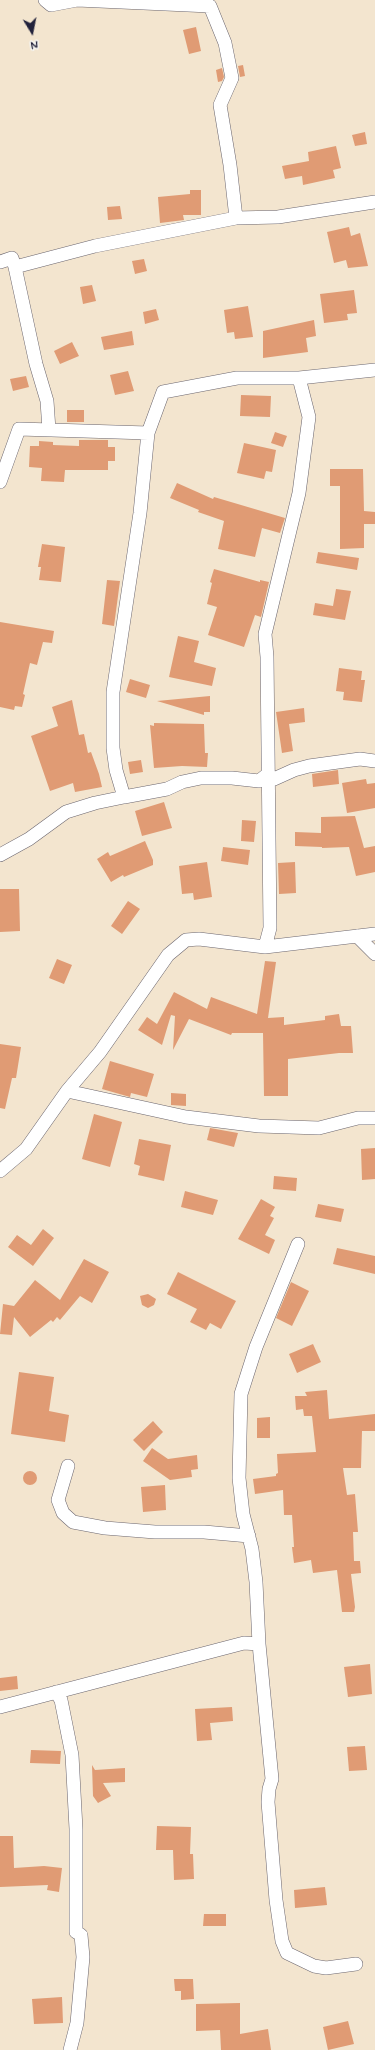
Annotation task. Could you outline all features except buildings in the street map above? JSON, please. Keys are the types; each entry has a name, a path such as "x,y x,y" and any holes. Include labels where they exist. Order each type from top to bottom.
{"street":[{"path":"45,0 51,5 77,0 210,6 225,43 232,78 220,105 230,165 236,218"},
{"path":"15,267 95,246 236,218 278,217 375,202"},
{"path":"0,262 12,258 15,267 36,364 47,401 49,430"},
{"path":"124,797 116,770 113,748 113,692 140,513 148,433 164,392 237,378 299,378 375,370"},
{"path":"265,948 270,928 267,657 265,634 299,493 309,417 299,378"},
{"path":"0,482 19,429 148,433"},
{"path":"268,774 274,779 294,770 309,766 360,759 375,761"},
{"path":"0,855 29,840 66,812 95,803 167,789 182,782 201,778 232,778 259,781 268,774"},
{"path":"0,1171 26,1148 67,1091 100,1052 168,955 186,940 199,940 265,948 375,934"},
{"path":"357,936 375,954"},
{"path":"67,1091 186,1117 259,1126 319,1128 358,1118 375,1118"},
{"path":"298,1244 256,1347 240,1394 239,1478 243,1514 249,1536 256,1582 259,1644 272,1778 268,1802 276,1900 282,1941 287,1953 314,1966 326,1968 356,1964"},
{"path":"68,1466 58,1500 63,1513 73,1522 105,1528 155,1532 204,1532 249,1536"},
{"path":"0,1707 244,1643 259,1644"},
{"path":"56,1692 61,1700 72,1755 76,1829 76,1932 80,1935 84,1957 77,2022 70,2050"}]}
